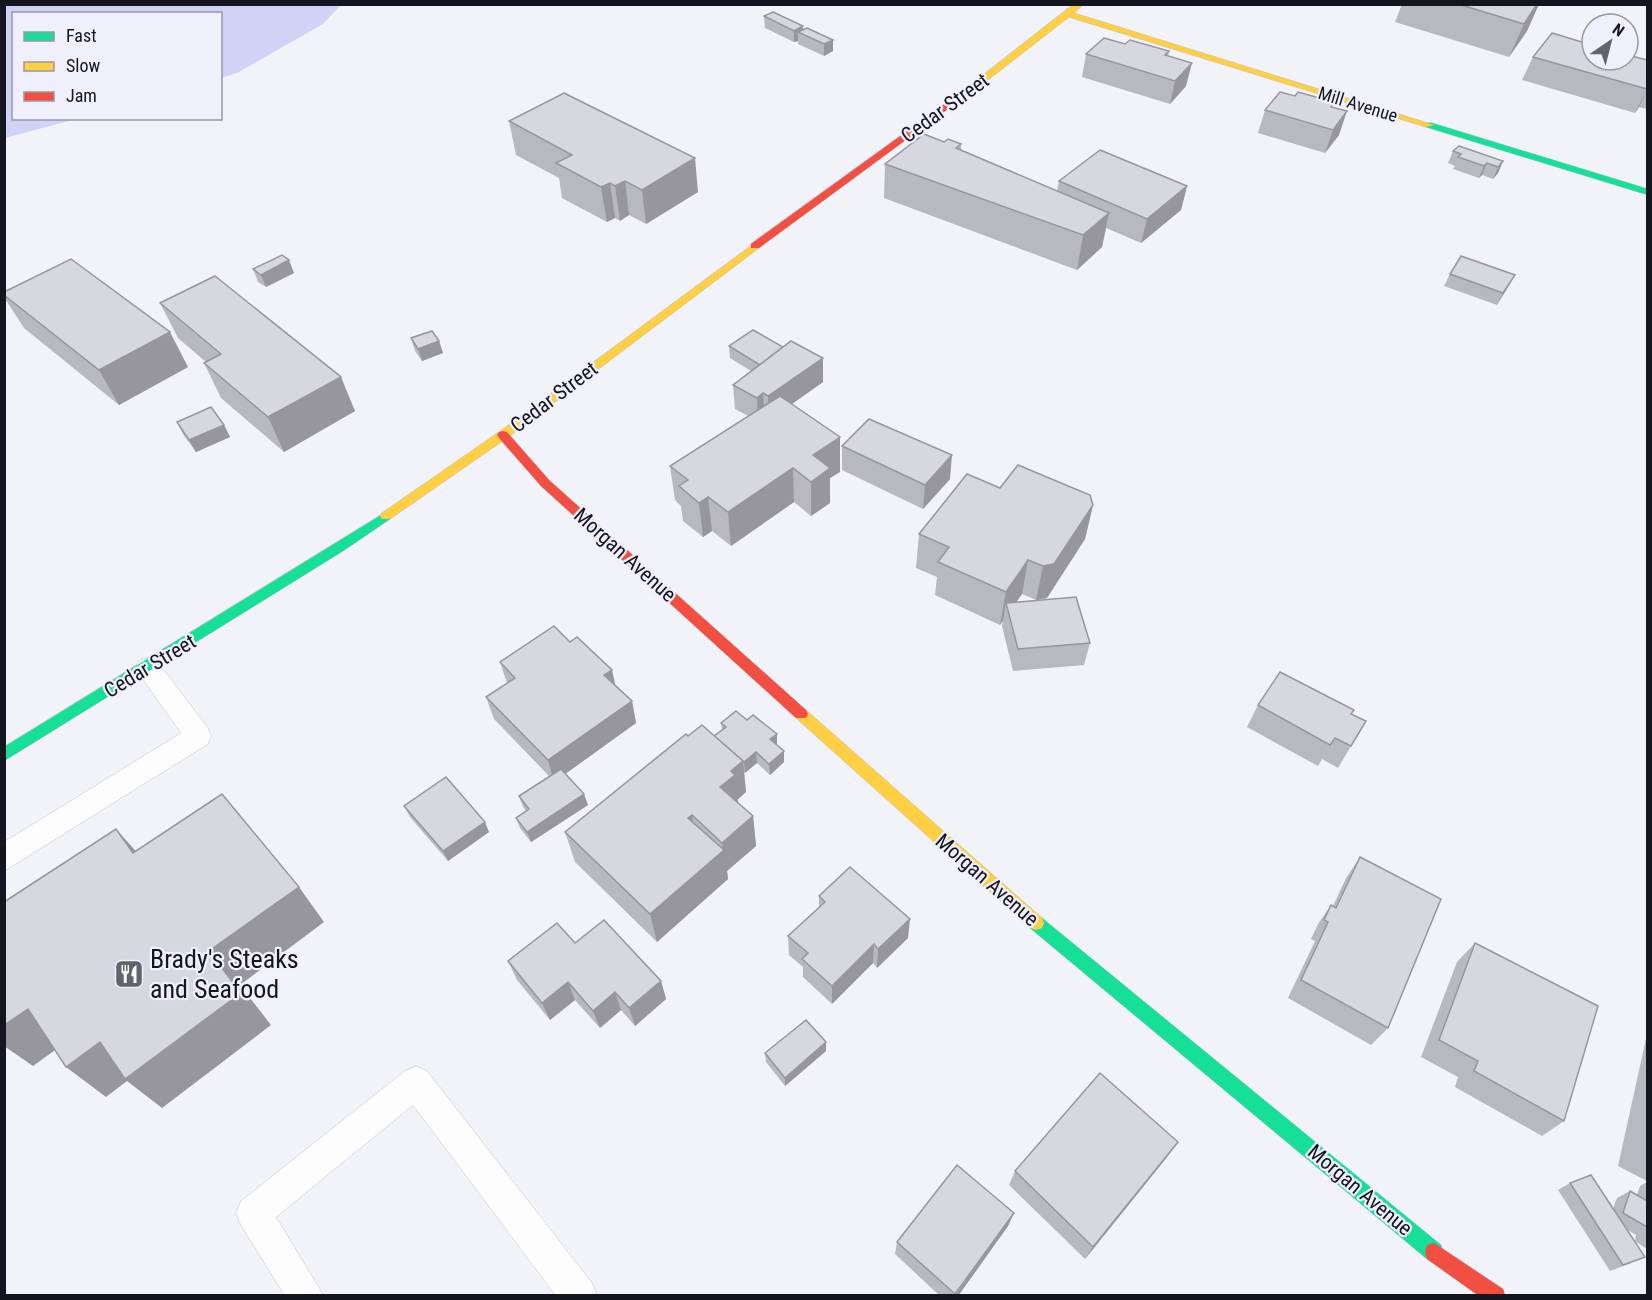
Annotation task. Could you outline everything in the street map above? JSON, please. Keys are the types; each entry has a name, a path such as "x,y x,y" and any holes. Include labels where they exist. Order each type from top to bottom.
{"street":[{"name":"Mill Avenue","path":"1074,9 1647,192"},
{"name":"Cedar Street","path":"4,755 339,548 503,435 666,311 994,72 1074,9"},
{"name":"Morgan Avenue","path":"503,435 545,483 997,891 1437,1254 1496,1296"}],"lane":[{"path":"4,858 198,736 147,668"},
{"path":"306,1296 253,1213 416,1082 579,1296"}],"water":[{"path":"5,4 341,4 323,24 237,73 222,78 222,12 12,12 12,120 72,120 5,138"}],"building":[{"path":"1458,4 1537,4 1524,24"},
{"path":"773,12 803,26 794,31 764,16"},
{"path":"807,28 833,40 824,44 798,32"},
{"path":"1552,33 1580,41 1580,70 1533,57"},
{"path":"1104,38 1125,44 1130,40 1169,51 1165,55 1192,63 1175,81 1086,54"},
{"path":"1640,58 1647,60 1647,89 1586,72 1640,72"},
{"path":"1280,92 1295,96 1298,92 1334,102 1331,107 1347,111 1333,130 1265,110"},
{"path":"564,93 695,158 642,190 625,181 615,186 610,183 601,187 556,163 572,155 509,121"},
{"path":"924,134 944,142 948,139 961,144 956,148 1109,213 1083,235 885,164"},
{"path":"1459,146 1503,161 1498,167 1487,163 1484,166 1458,157 1461,154 1453,151"},
{"path":"1100,150 1187,186 1147,219 1059,181"},
{"path":"282,255 289,260 261,275 253,269"},
{"path":"1461,256 1515,275 1503,293 1450,274"},
{"path":"71,259 170,332 99,370 4,295 4,292"},
{"path":"215,276 341,377 268,417 204,363 221,354 160,303"},
{"path":"753,330 783,347 760,365 729,346"},
{"path":"432,331 439,341 418,349 411,338"},
{"path":"791,341 823,358 768,396 763,393 757,398 733,385"},
{"path":"780,396 840,437 813,455 830,468 811,482 793,468 728,512 708,497 699,503 679,486 688,480 670,466"},
{"path":"211,407 224,425 189,440 177,422"},
{"path":"869,419 952,455 925,485 842,446"},
{"path":"1018,465 1090,495 1093,505 1054,564 1043,566 1028,560 1006,592 938,562 949,547 919,534 967,474 1000,488"},
{"path":"1076,597 1090,643 1018,649 1006,603"},
{"path":"554,626 570,642 577,637 612,670 604,675 632,701 548,760 486,697 515,678 500,662"},
{"path":"1280,672 1354,710 1351,714 1366,721 1351,746 1335,738 1330,745 1258,705"},
{"path":"736,711 747,720 753,715 777,734 770,739 784,751 769,764 756,752 744,762 714,736 726,727 721,723"},
{"path":"702,725 743,761 731,771 735,775 720,787 753,816 722,843 692,815 688,818 724,850 650,914 565,832 686,734 688,736"},
{"path":"561,769 584,794 527,832 516,818 529,809 519,796"},
{"path":"446,777 485,822 443,851 404,806"},
{"name":"Brady's Steaks and Seafood","path":"222,794 299,887 209,951 241,993 125,1079 100,1042 66,1067 28,1009 4,1025 4,902 116,829 133,853"},
{"path":"1360,857 1441,899 1388,1028 1301,980 1328,922 1324,920 1331,905 1336,908"},
{"path":"850,867 910,919 878,949 874,944 832,986 802,959 808,953 788,936 825,902 819,896"},
{"path":"604,920 661,981 629,1008 615,992 593,1011 568,982 542,1003 508,961 557,923 575,943"},
{"path":"1475,943 1598,1006 1564,1121 1474,1071 1478,1061 1439,1040"},
{"path":"806,1020 826,1042 785,1078 765,1053"},
{"path":"1100,1073 1178,1142 1093,1247 1015,1171"},
{"path":"957,1165 1014,1213 955,1294 897,1242"},
{"path":"1591,1175 1645,1257 1623,1265 1570,1183"},
{"path":"1630,1191 1647,1201 1647,1227 1623,1213"}],"traffic: fast":[{"path":"1429,125 1648,192"},
{"path":"4,755 339,548 386,516"},
{"path":"1036,923 1434,1252"}],"traffic: slow":[{"path":"967,92 1080,4"},
{"path":"1069,14 1429,125"},
{"path":"386,516 503,435 755,246"},
{"path":"801,714 1036,923"}],"traffic: jam":[{"path":"755,246 967,92"},
{"path":"503,435 545,483 801,714"},
{"path":"1434,1252 1496,1296"}],"place":[{"name":"Brady's Steaks and Seafood","path":"129,974"}]}
